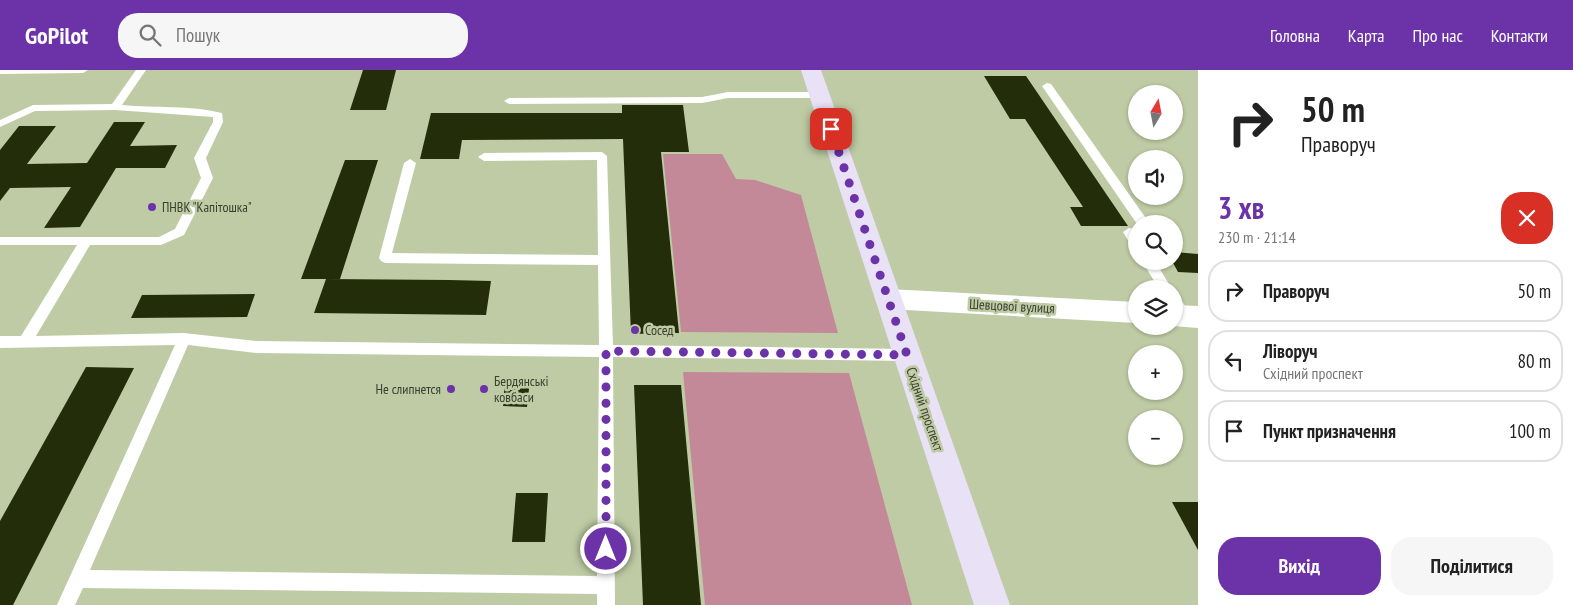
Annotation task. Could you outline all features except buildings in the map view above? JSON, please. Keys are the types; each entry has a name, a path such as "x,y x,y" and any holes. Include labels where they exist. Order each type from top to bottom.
{"main road":[{"name":"Східний проспект","path":"815,83 992,605"}],"street":[{"name":"Шевцової вулиця","path":"888,299 1128,313"}],"lane":[{"path":"0,71 83,70"},
{"path":"115,107 141,70"},
{"path":"509,101 702,100 815,83"},
{"path":"1047,86 1138,215"},
{"path":"0,124 33,108 115,107 152,111 206,112 218,115 218,122 200,158 207,178 180,232 161,241 0,241"},
{"path":"484,158 602,156 606,351 606,605"},
{"path":"410,163 385,258 604,260"},
{"path":"26,342 86,241"},
{"path":"66,605 184,339"},
{"path":"0,342 184,339 257,348 907,355"},
{"path":"77,579 606,585"}],"shaded area":[{"path":"663,154 722,154 736,179 755,180 801,195 838,333 681,332"},
{"path":"683,372 849,373 912,605 705,605"}],"place":[{"name":"ПНВК \"Капітошка\"","path":"152,207"},
{"name":"Сосед","path":"635,330"},
{"name":"Не слипнется","path":"451,389"},
{"name":"Бердянські ковбаси","path":"484,389"}],"route":[{"path":"606,549 606,351 907,355 831,129"}]}
